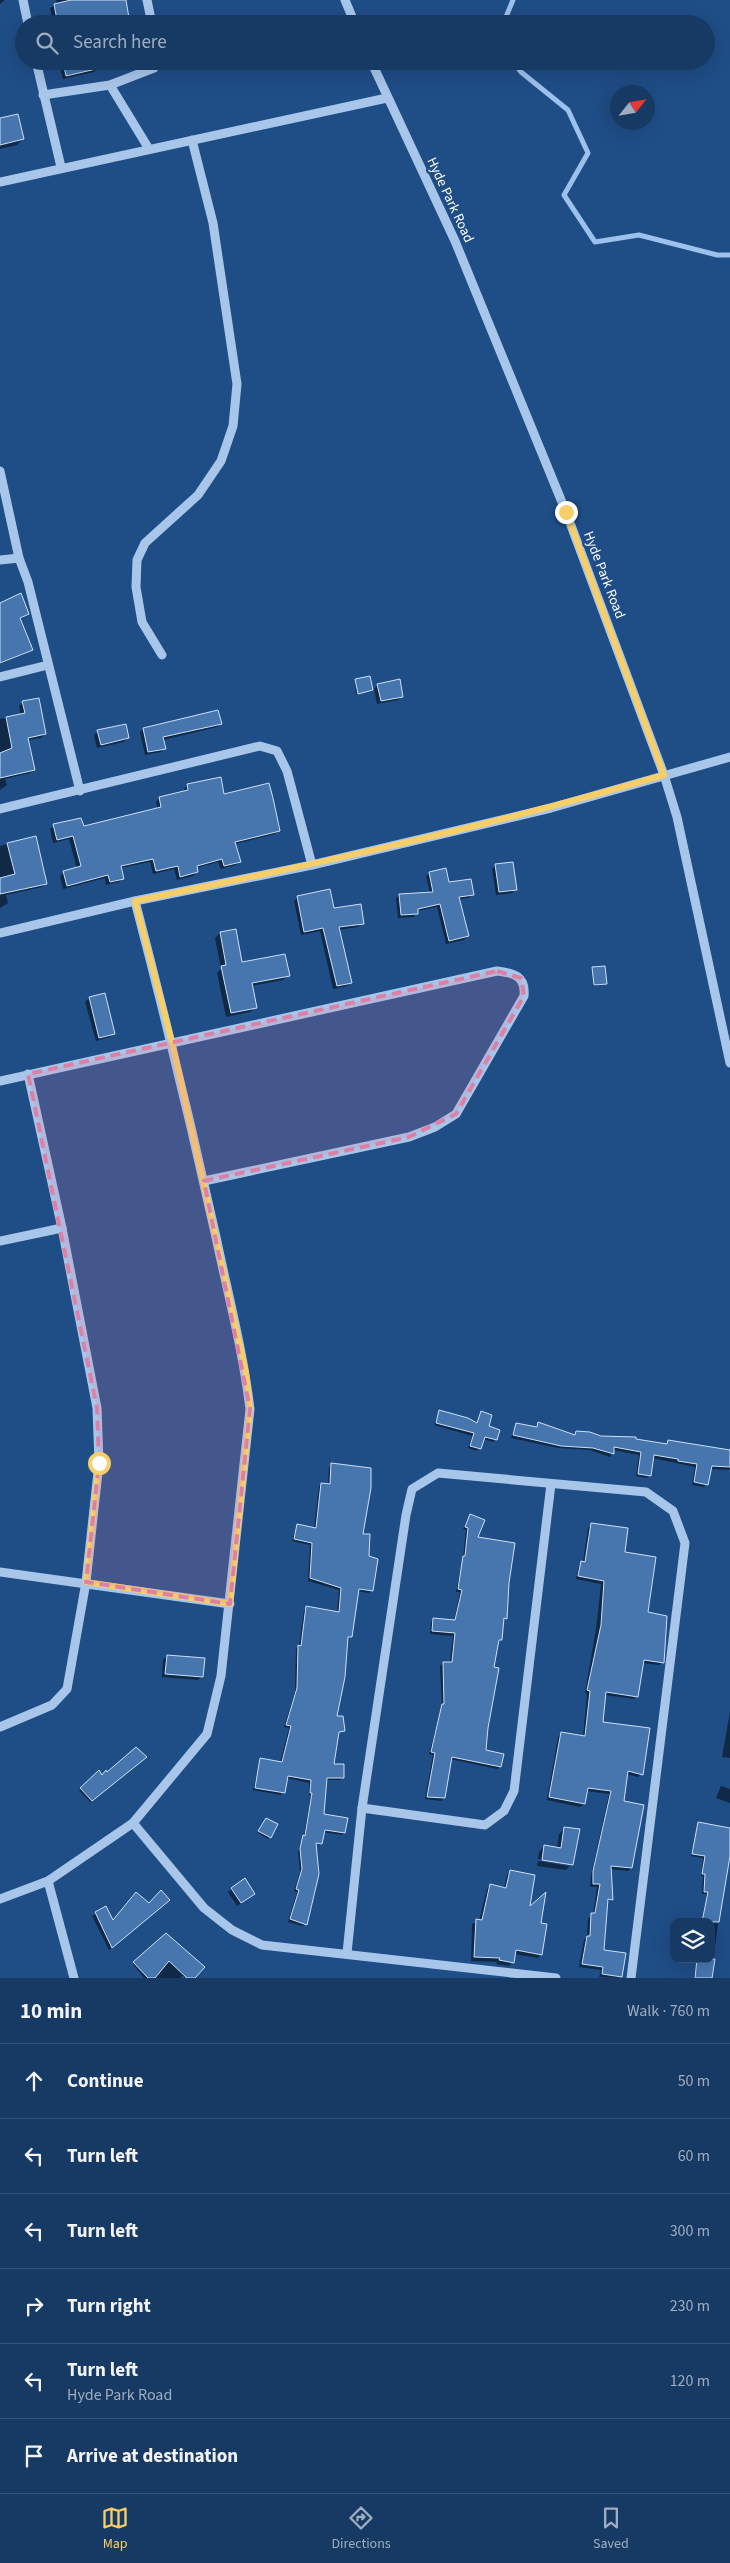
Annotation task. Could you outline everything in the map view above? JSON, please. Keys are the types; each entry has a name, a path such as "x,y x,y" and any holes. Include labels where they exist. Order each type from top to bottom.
{"street":[{"path":"23,0 26,15"},
{"path":"147,0 150,15"},
{"path":"345,0 351,15"},
{"path":"38,70 61,167"},
{"path":"43,95 110,85 149,70"},
{"name":"Hyde Park Road","path":"375,70 454,241 559,494 664,775 677,817 730,1063"},
{"path":"110,85 149,149"},
{"path":"0,182 61,167 387,98"},
{"path":"162,655 142,622 136,587 137,560 145,543 198,495 222,461 233,426 237,384 213,223 192,140"},
{"path":"0,471 19,558 28,582 80,791"},
{"path":"0,560 19,558"},
{"path":"0,677 48,665"},
{"path":"0,809 260,746 277,751 287,771 312,865"},
{"path":"0,933 135,901 312,865 551,808 730,757"},
{"path":"0,1899 48,1881 133,1823 207,1734 221,1676 250,1408 246,1373 204,1181 172,1042 135,901"},
{"path":"0,1081 497,971 512,973 521,978 525,987 524,996 456,1114 435,1127 409,1137 204,1181"},
{"path":"0,1727 52,1705 67,1688 86,1582 99,1463 97,1408 62,1228 28,1074"},
{"path":"0,1241 62,1228"},
{"path":"347,1953 362,1808 406,1515 412,1489 438,1473 646,1492 673,1511 685,1543 631,1978"},
{"path":"362,1808 485,1825 504,1811 514,1792 551,1484"},
{"path":"0,1572 86,1582 230,1604"},
{"path":"133,1823 204,1908 232,1930 262,1945 347,1953 496,1975 556,1978"},
{"path":"48,1881 74,1978"}],"highlighted area":[{"path":"497,971 521,978 524,996 456,1114 409,1137 204,1181 250,1409 230,1604 86,1582 99,1463 97,1408 28,1074"}],"building":[{"path":"71,0 126,0 128,15 56,15 54,4"},
{"path":"65,70 92,70 66,76"},
{"path":"18,114 24,139 0,145 0,118"},
{"path":"21,593 29,614 20,618 33,650 0,663 0,603"},
{"path":"370,676 373,690 358,694 355,679"},
{"path":"400,679 403,697 381,701 377,684"},
{"path":"39,698 46,734 28,738 35,770 0,778 0,753 12,748 6,717 25,713 22,701"},
{"path":"218,710 222,724 163,737 166,749 148,752 143,728"},
{"path":"126,724 129,738 101,745 97,730"},
{"path":"221,777 224,794 269,783 273,798 280,831 235,842 241,862 224,866 222,859 197,866 198,872 180,877 178,866 156,871 153,859 121,866 124,879 110,882 108,875 67,886 63,871 81,866 73,836 57,840 53,824 81,818 84,826 161,807 159,797 188,790 187,784"},
{"path":"36,836 47,884 0,894 0,878 15,874 7,843"},
{"path":"513,862 517,890 499,892 495,864"},
{"path":"446,868 449,882 471,879 474,895 459,897 469,936 449,941 440,904 418,909 418,914 401,915 399,894 433,892 429,872"},
{"path":"330,889 334,908 361,904 364,924 339,927 352,983 337,986 323,928 304,932 297,896"},
{"path":"236,929 242,962 285,954 290,976 252,983 257,1008 231,1013 221,966 226,965 220,932"},
{"path":"605,966 607,984 594,985 592,967"},
{"path":"105,993 115,1034 99,1038 89,997"},
{"path":"439,1410 468,1418 477,1423 481,1411 492,1415 489,1426 500,1430 497,1440 485,1437 481,1449 470,1446 474,1433 436,1423"},
{"path":"538,1422 575,1435 576,1431 590,1432 601,1436 636,1437 636,1439 667,1444 668,1440 730,1450 730,1467 712,1466 708,1485 694,1482 697,1464 678,1461 678,1459 654,1455 651,1476 638,1474 641,1452 614,1447 614,1454 593,1448 561,1446 513,1435 516,1423 537,1427"},
{"path":"331,1463 371,1468 371,1488 363,1534 370,1534 369,1556 378,1559 373,1591 359,1589 352,1637 348,1637 345,1677 337,1716 343,1716 345,1731 339,1732 334,1764 344,1764 344,1778 327,1778 324,1814 348,1818 345,1833 325,1830 322,1844 316,1843 319,1874 307,1925 290,1919 299,1890 296,1889 302,1869 300,1849 303,1835 305,1836 312,1793 310,1793 311,1780 288,1776 285,1793 255,1788 260,1758 282,1762 291,1726 286,1725 297,1688 298,1645 301,1646 306,1606 339,1612 341,1588 310,1578 312,1543 294,1539 297,1524 316,1528 321,1483 330,1484"},
{"path":"470,1514 485,1520 478,1537 515,1543 509,1583 507,1619 504,1618 502,1640 499,1640 494,1667 499,1668 486,1750 504,1754 501,1767 452,1757 445,1798 427,1797 435,1753 431,1752 442,1704 444,1704 443,1662 452,1662 455,1633 432,1631 433,1618 455,1620 462,1590 458,1589 463,1556 465,1556 468,1528 465,1527"},
{"path":"591,1523 628,1528 625,1552 656,1557 648,1612 667,1616 664,1663 644,1660 638,1697 606,1692 603,1722 650,1728 643,1775 628,1771 624,1801 644,1805 632,1868 611,1866 613,1900 608,1899 604,1950 626,1953 622,1977 602,1974 603,1967 582,1964 587,1936 590,1936 591,1913 595,1913 600,1884 593,1884 593,1871 611,1791 588,1788 585,1804 549,1797 561,1732 585,1736 590,1691 587,1690 601,1625 604,1581 578,1576 581,1561 585,1562"},
{"path":"167,1655 205,1658 203,1677 165,1674"},
{"path":"136,1747 147,1757 92,1801 80,1788 99,1770 102,1775 106,1770 107,1772"},
{"path":"266,1818 278,1824 271,1838 258,1831"},
{"path":"698,1822 730,1828 730,1856 719,1922 715,1922 715,1918 703,1918 708,1892 704,1892 705,1874 702,1874 705,1856 692,1854"},
{"path":"564,1827 580,1829 573,1865 542,1860 544,1845 561,1848"},
{"path":"510,1870 535,1875 530,1906 546,1892 541,1923 547,1924 542,1955 516,1950 514,1963 499,1960 500,1958 474,1957 476,1919 482,1920 490,1884 506,1888"},
{"path":"245,1878 255,1894 241,1903 231,1888"},
{"path":"161,1890 170,1900 112,1948 95,1912 106,1906 113,1920 136,1892 149,1903"},
{"path":"166,1933 205,1967 195,1978 187,1978 169,1961 155,1978 148,1978 133,1962"},
{"path":"697,1963 714,1963 712,1978 695,1978"}],"waterway":[{"path":"507,15 513,0"},
{"path":"520,70 568,110 588,153 564,195 595,242 639,235 717,255 730,255"}],"route":[{"path":"99,1463 86,1582 230,1604 250,1408 246,1373 172,1042 135,901 312,865 551,808 664,775 566,512"}]}
